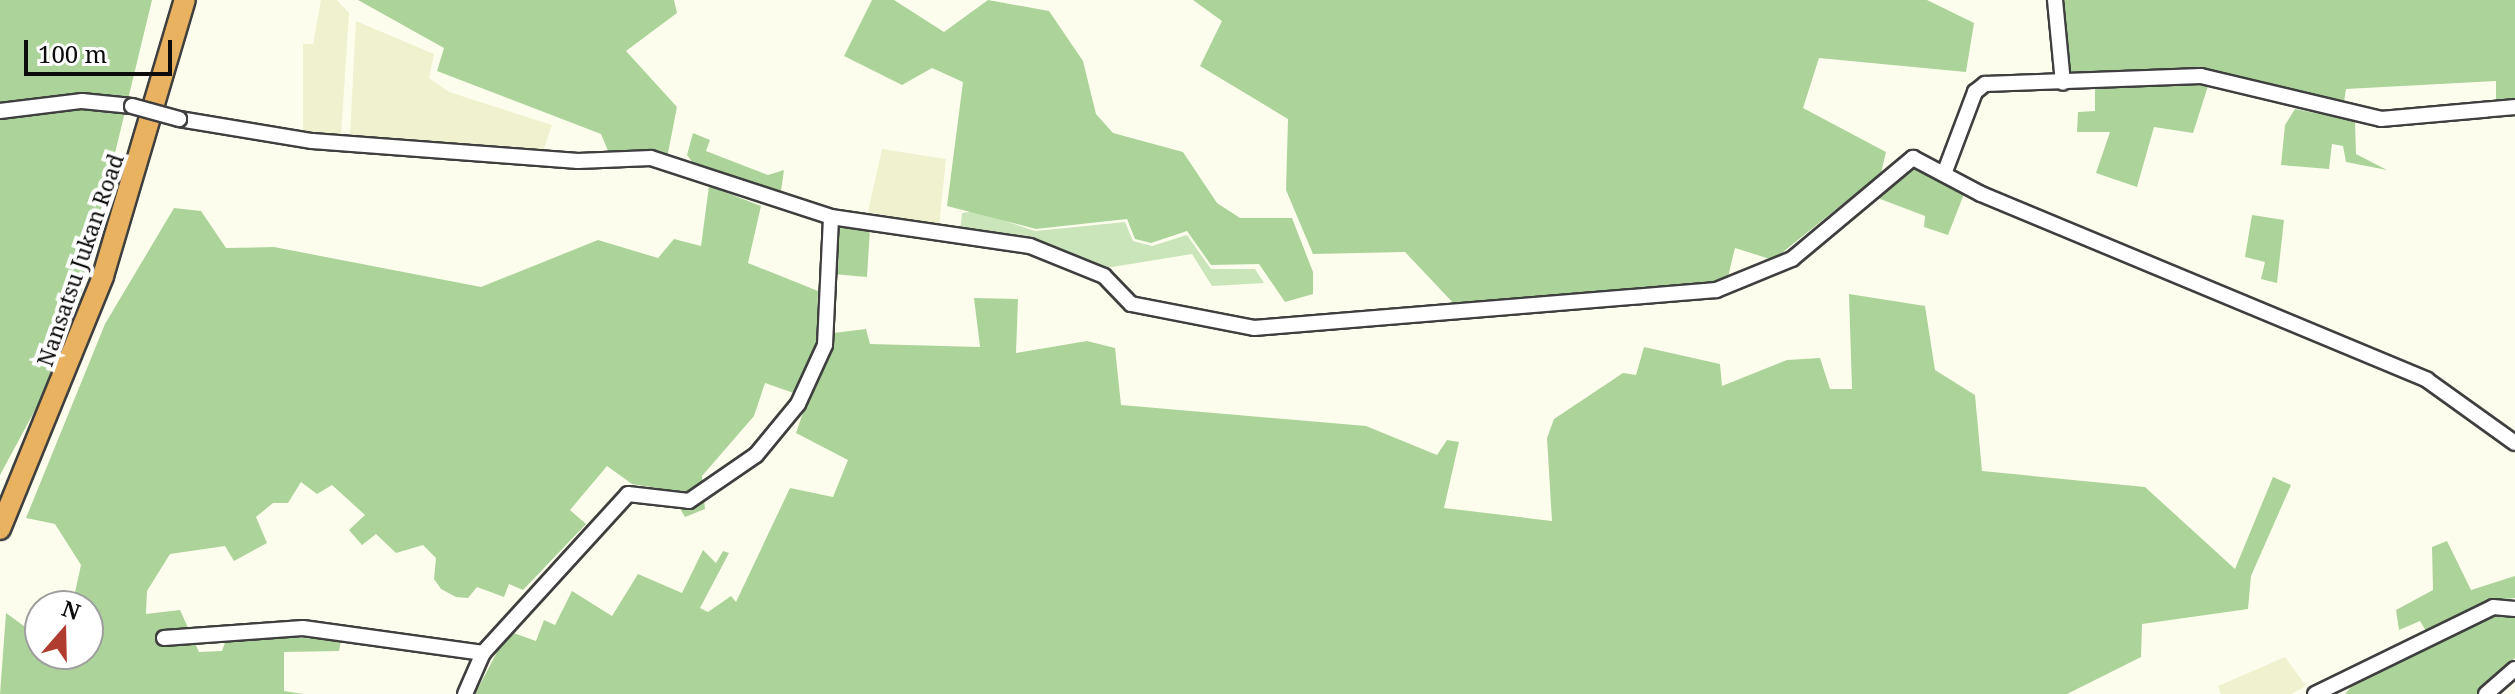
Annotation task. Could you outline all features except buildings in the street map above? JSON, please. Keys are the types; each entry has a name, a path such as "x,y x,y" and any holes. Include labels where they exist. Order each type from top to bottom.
{"highway":[{"name":"Nansatsu Jukan Road","path":"0,529 103,276 185,0"}],"street":[{"path":"2055,0 2063,83"},
{"path":"1944,174 1979,86 2201,76 2381,119 2515,107"},
{"path":"0,111 82,101 132,106 179,119 312,141 578,161 636,155 831,217 1030,246 1104,276 1131,304 1254,328 1716,290 1792,259 1913,158 2427,380 2515,443"},
{"path":"465,694 483,653 628,494 689,501 756,455 798,404 825,345 831,217"},
{"path":"2315,694 2493,607 2515,609"},
{"path":"164,638 303,628 483,653"},
{"path":"2486,694 2515,669"}],"green space":[{"path":"0,0 152,0 80,298 41,399 0,475"},
{"path":"321,0 337,0 349,13 341,136 303,132 303,44 313,44"},
{"path":"358,0 674,0 677,13 626,51 677,107 667,158 636,149 609,153 601,134 437,71 444,48"},
{"path":"872,0 894,0 944,32 988,0 1049,11 1083,61 1096,114 1113,133 1183,152 1217,203 1240,218 1292,218 1313,272 1313,294 1285,302 1259,264 1211,265 1187,231 1151,243 1135,239 1127,219 1036,229 947,206 963,82 932,68 902,85 844,56"},
{"path":"1193,0 1927,0 1974,23 1966,72 1819,58 1803,108 1886,152 1881,173 1773,260 1735,248 1727,281 1457,307 1405,252 1313,254 1286,190 1288,119 1200,66 1222,21"},
{"path":"2063,0 2515,0 2515,103 2496,104 2496,81 2346,89 2343,109 2209,72 2071,77"},
{"path":"356,21 434,54 429,78 449,92 552,125 542,154 350,135"},
{"path":"2159,82 2209,83 2193,133 2154,127 2137,187 2096,173 2110,132 2077,132 2078,112 2095,111 2095,87"},
{"path":"2295,109 2355,121 2356,154 2387,170 2346,162 2343,146 2332,144 2329,169 2281,165 2285,125"},
{"path":"693,133 710,140 706,151 768,175 784,170 780,198 697,168 687,155"},
{"path":"882,149 946,159 939,226 868,212"},
{"path":"1911,166 1964,194 1948,235 1924,227 1925,216 1875,197"},
{"path":"709,186 761,206 748,263 818,291 817,335 866,329 870,344 980,347 974,298 1018,299 1016,353 1087,341 1115,348 1121,405 1366,426 1437,455 1447,440 1459,442 1444,508 1552,521 1547,438 1554,419 1623,373 1636,375 1644,347 1720,364 1722,386 1787,360 1820,358 1830,389 1852,389 1849,294 1925,306 1935,370 1975,395 1982,471 2145,487 2235,569 2273,477 2291,485 2251,576 2248,609 2142,624 2141,657 2067,694 475,694 508,631 536,641 544,620 555,625 572,591 612,616 638,574 682,593 703,550 716,563 723,551 729,553 700,608 708,612 731,596 736,602 790,488 833,497 848,460 796,433 808,398 765,383 754,416 702,476 705,509 685,517 669,490 632,484 607,466 570,510 586,524 523,590 509,584 504,597 477,587 468,598 456,597 441,589 434,579 436,558 423,545 396,553 376,534 362,545 349,530 365,515 332,485 317,494 301,482 288,503 273,503 256,517 267,543 234,561 225,546 170,554 147,591 146,614 180,610 199,652 222,651 228,634 341,640 339,651 284,652 284,691 303,694 0,694 6,613 24,626 24,670 104,670 104,590 76,590 81,565 55,524 26,518 105,324 174,208 201,211 226,248 274,247 481,287 598,240 658,258 674,239 701,246"},
{"path":"975,211 1035,231 1125,222 1133,241 1152,246 1187,235 1211,269 1255,269 1264,283 1212,286 1192,254 1106,268 1041,242 960,232 962,213"},
{"path":"2252,215 2284,220 2277,283 2261,279 2265,262 2245,257"},
{"path":"845,226 870,228 867,277 833,274 837,230"},
{"path":"2447,541 2471,590 2515,576 2515,598 2486,601 2429,636 2420,621 2399,630 2396,610 2433,590 2432,547"},
{"path":"2489,615 2515,618 2515,658 2480,694 2345,694 2355,682"},
{"path":"2285,657 2306,686 2291,694 2221,694 2218,686"}]}
